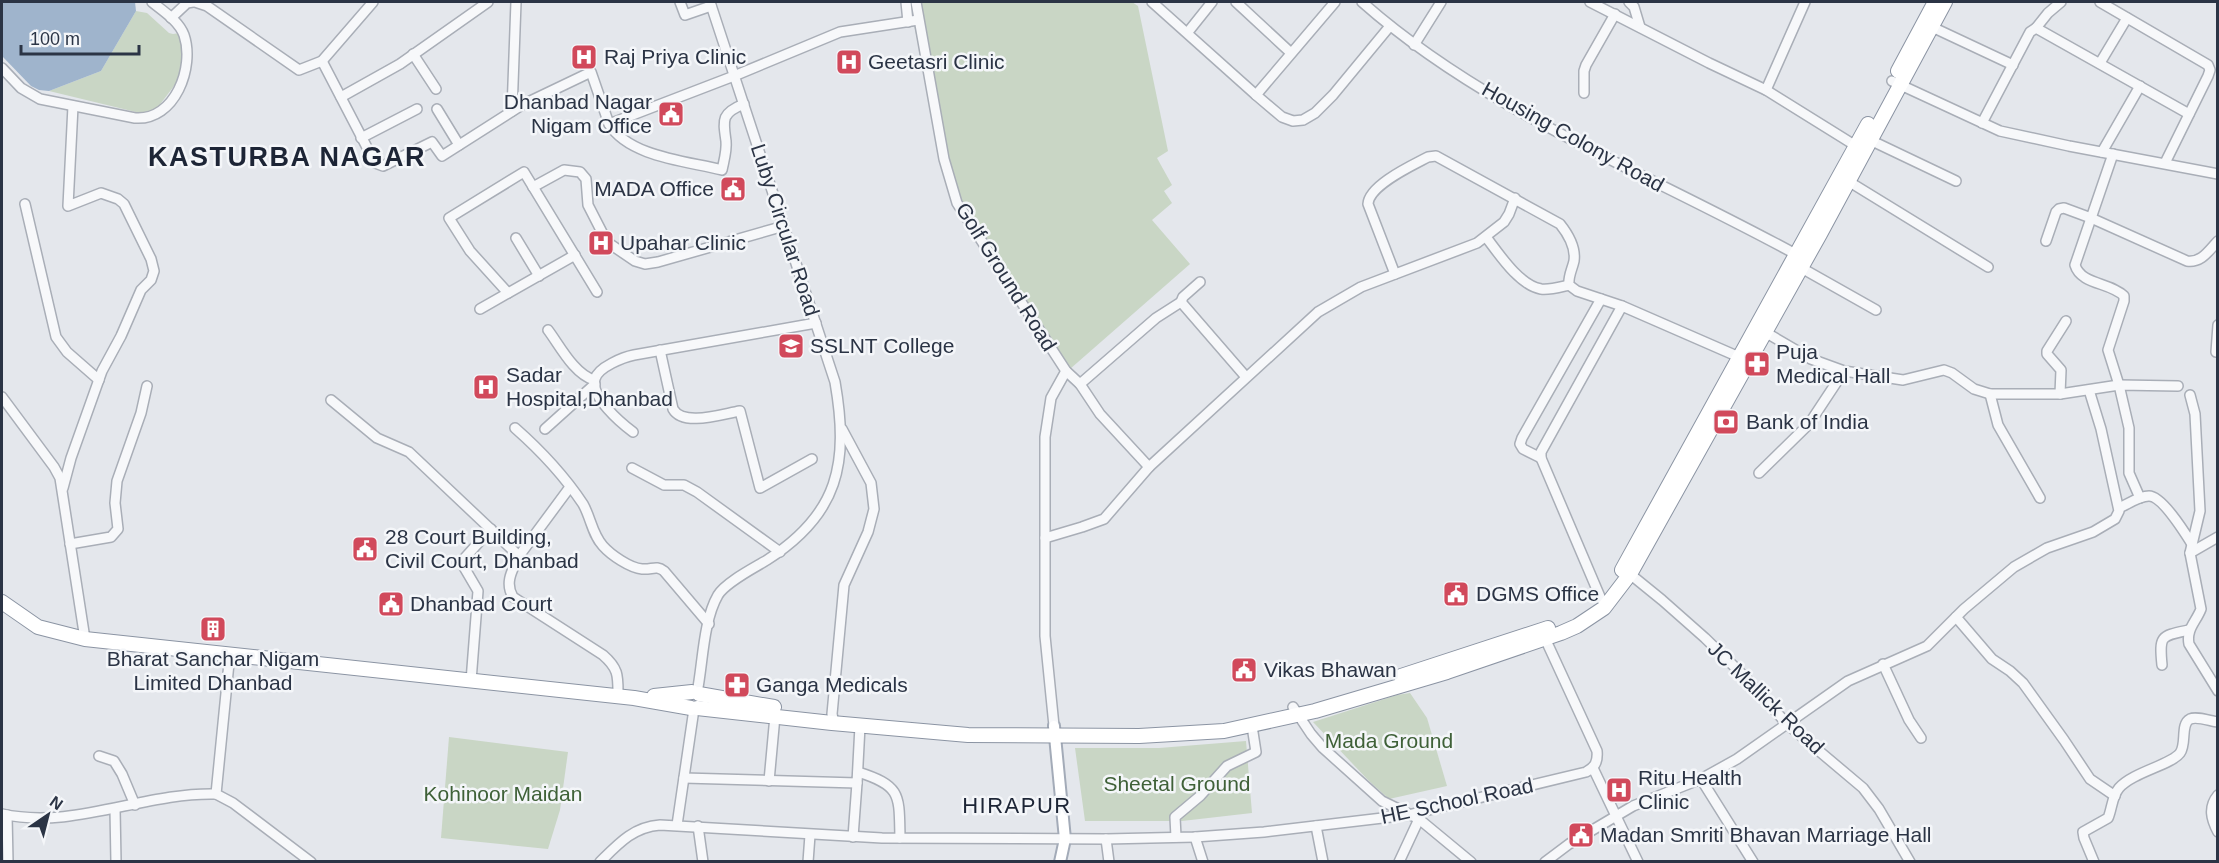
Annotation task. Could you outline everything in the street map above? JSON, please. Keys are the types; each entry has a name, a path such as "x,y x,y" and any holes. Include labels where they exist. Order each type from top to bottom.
{"highway":[{"path":"2,602 39,627 85,639 618,696 694,708 833,719 1177,735 1252,726 1296,711 1438,675 1543,634 1576,617 1601,599 1620,573 1739,357 1848,180 1870,140 1935,2"},
{"path":"1543,634 1577,626 1604,608 1630,574 1765,332 1856,146 1946,2"},
{"path":"694,708 702,703 696,693"},
{"path":"634,698 696,693 860,726 968,735 1187,726 1296,711"}],"main road":[{"path":"1054,730 1065,839 1060,861"}],"street":[{"path":"2,68 31,95 52,102 142,119 155,115 167,106 181,82 187,58 184,34 171,18 152,2"},
{"path":"171,18 187,3 194,2 207,6 299,70 322,61 373,2"},
{"path":"341,97 413,54 488,2"},
{"path":"512,111 516,2"},
{"path":"681,2 685,15 711,4"},
{"path":"906,2 908,22"},
{"name":"Golf Ground Road","path":"916,2 944,159 957,203 1066,371 1080,384 1100,414 1149,467"},
{"path":"1152,2 1282,117 1293,121 1303,120 1315,113 1333,96 1390,26"},
{"path":"1188,32 1212,2"},
{"path":"1236,2 1291,53"},
{"path":"1256,95 1335,2"},
{"name":"Housing Colony Road","path":"1362,2 1414,45 1501,100 1654,183 1707,207 1876,310"},
{"path":"1414,45 1441,2"},
{"path":"1590,2 1766,90 1856,146"},
{"path":"1629,2 1634,7 1640,27"},
{"path":"1766,90 1803,2"},
{"path":"1982,123 2030,32 2061,2"},
{"path":"2100,2 2208,65 2210,70 2208,76 2165,163"},
{"name":"Luby Circular Road","path":"696,693 701,678 704,640 719,594 780,552 808,528 828,499 835,482 841,444 835,382 711,4"},
{"path":"1584,93 1586,65 1616,15"},
{"path":"2100,63 2127,18"},
{"path":"609,124 840,32 918,20"},
{"path":"1932,27 2013,65"},
{"path":"2036,28 2189,114"},
{"path":"413,54 436,89"},
{"path":"322,61 375,163 383,166 432,142 442,156 512,111 591,72 609,124 617,135 634,147 722,170 726,142 723,123 730,111 744,104"},
{"path":"1896,83 2000,131 2217,174"},
{"path":"2102,152 2140,86"},
{"path":"63,488 71,458 99,380 141,290 153,276 154,266 124,204 118,199 98,194 68,206 73,106"},
{"path":"362,138 417,109"},
{"path":"437,109 459,145"},
{"path":"1870,140 1956,181"},
{"path":"2113,154 2075,265 2081,276 2117,290 2124,296 2108,350 2130,436 2129,473 2140,498"},
{"path":"1395,274 1368,204 1369,197 1378,187 1420,161 1436,156 1560,224 1567,232 1574,251 1569,285"},
{"path":"533,187 564,170 580,172 586,179 588,205 604,239 635,261 645,264 784,226"},
{"path":"508,293 470,251 448,218 524,172 597,292"},
{"path":"1848,180 1988,267"},
{"path":"1046,538 1104,519 1149,467 1318,312 1361,287 1477,243 1504,222 1515,198"},
{"path":"25,204 56,337 67,352 99,380"},
{"path":"2046,241 2056,212 2064,208 2194,262 2200,260 2217,240"},
{"path":"1486,237 1506,263 1531,285 1550,289 1569,285 1577,291 1622,306 1739,357"},
{"path":"516,238 539,276"},
{"path":"480,309 575,255"},
{"path":"1080,384 1156,318 1182,302 1183,297 1200,282"},
{"path":"1541,458 1523,449 1520,444 1522,438 1601,299"},
{"path":"1182,302 1246,377"},
{"path":"1601,599 1541,458 1544,445 1622,306"},
{"path":"2060,394 2061,370 2047,351 2066,321"},
{"path":"545,429 595,382 597,375 624,357 816,324"},
{"path":"2216,352 2217,325"},
{"path":"548,330 576,367 595,382 611,414 633,432"},
{"path":"1765,332 1811,359 1844,371 1903,380 1944,370 1974,389 1990,394 2060,394 2119,386 2178,386"},
{"path":"660,350 673,409 677,415 689,419 740,411 760,488 812,459"},
{"path":"1054,730 1045,636 1045,437 1051,398 1066,371"},
{"path":"1759,473 1809,424 1844,371"},
{"path":"70,544 111,537 118,529 115,503 117,481 141,413 147,386"},
{"path":"1545,861 1616,815 1701,778 1737,759 1848,681 1927,646 1956,617 2014,567 2047,548 2093,532 2115,519 2119,508 2101,429 2089,390"},
{"path":"1990,394 1998,425 2040,498"},
{"path":"2190,395 2195,414 2200,511 2191,548"},
{"path":"2,397 54,467 63,488 85,639"},
{"path":"331,400 377,438 409,453 519,556"},
{"path":"833,719 844,585 868,532 874,509 871,483 840,424"},
{"path":"515,428 536,447 585,507 592,529 603,546 642,570 656,567 664,571 709,624"},
{"path":"632,468 664,485 676,484 691,489 780,552"},
{"path":"570,487 519,556 509,579 509,591 513,597 614,664 618,674 618,696"},
{"path":"2119,508 2146,495 2155,496 2164,505 2191,548 2201,609 2189,630 2189,644 2217,691"},
{"path":"471,681 478,591 461,562 491,529"},
{"path":"2191,548 2217,537"},
{"name":"JC Mallick Road","path":"1630,574 1705,639 1787,724 1863,788 1872,798 1910,861"},
{"path":"1956,617 1992,659 2010,671 2022,683 2090,779 2115,796"},
{"path":"2162,665 2160,644 2163,639 2169,635 2189,630"},
{"path":"1543,634 1598,751 1598,759 1593,768 1638,861"},
{"path":"216,794 230,653"},
{"path":"1883,664 1909,720 1921,738"},
{"path":"678,825 694,708"},
{"path":"1296,711 1323,748 1361,783 1382,801 1408,816 1419,819 1471,861"},
{"path":"769,781 775,716"},
{"path":"2094,861 2083,832 2108,818 2115,796 2122,785 2139,774 2176,757 2184,745 2185,725 2188,720 2193,718 2217,722"},
{"path":"853,837 860,726"},
{"path":"1176,837 1175,817 1200,796 1227,766 1256,752 1252,726"},
{"path":"99,756 114,761 135,805"},
{"name":"HE School Road","path":"600,861 638,829 653,826 698,826 853,837 1106,839 1195,837 1316,826 1408,816 1586,772 1593,768"},
{"path":"858,772 885,783 894,790 899,800 900,838"},
{"path":"684,778 857,783"},
{"path":"1701,778 1753,861"},
{"path":"8,861 4,815 44,817 82,814 193,794 216,794 233,803 311,861"},
{"path":"2217,795 2212,801 2211,812 2217,832"},
{"path":"115,809 116,861"},
{"path":"1399,861 1419,819"},
{"path":"698,826 703,861"},
{"path":"1316,826 1323,861"},
{"path":"808,861 810,835"},
{"path":"1195,837 1203,861"},
{"path":"1106,839 1109,861"}],"green space":[{"path":"909,2 1132,2 1138,6 1168,151 1157,158 1172,185 1164,191 1172,203 1152,220 1190,264 1070,369 959,202 944,163"},
{"path":"136,11 147,13 169,33 180,33 185,59 180,78 158,107 151,112 140,113 49,91 101,71"},
{"name":"Mada Ground","path":"1410,693 1427,718 1447,786 1389,799 1313,722 1397,695"},
{"name":"Kohinoor Maidan","path":"449,737 568,752 560,810 548,849 441,838"},
{"name":"Sheetal Ground","path":"1246,741 1252,813 1182,821 1085,821 1075,748 1159,748"}],"water":[{"path":"2,2 135,2 136,11 101,71 49,91 31,86 2,56"}],"place":[{"name":"Raj Priya Clinic","path":"584,57"},
{"name":"Geetasri Clinic","path":"849,62"},
{"name":"Dhanbad Nagar Nigam Office","path":"671,114"},
{"name":"MADA Office","path":"733,189"},
{"name":"Upahar Clinic","path":"601,243"},
{"name":"SSLNT College","path":"791,346"},
{"name":"Puja Medical Hall","path":"1757,364"},
{"name":"Sadar Hospital,Dhanbad","path":"486,387"},
{"name":"Bank of India","path":"1726,422"},
{"name":"28 Court Building, Civil Court, Dhanbad","path":"365,549"},
{"name":"DGMS Office","path":"1456,594"},
{"name":"Dhanbad Court","path":"391,604"},
{"name":"Bharat Sanchar Nigam Limited Dhanbad","path":"213,629"},
{"name":"Vikas Bhawan","path":"1244,670"},
{"name":"Ganga Medicals","path":"737,685"},
{"name":"Ritu Health Clinic","path":"1619,790"},
{"name":"Madan Smriti Bhavan Marriage Hall","path":"1581,835"}],"district":[{"name":"KASTURBA NAGAR","path":"287,157"},
{"name":"HIRAPUR","path":"1017,805"}]}
